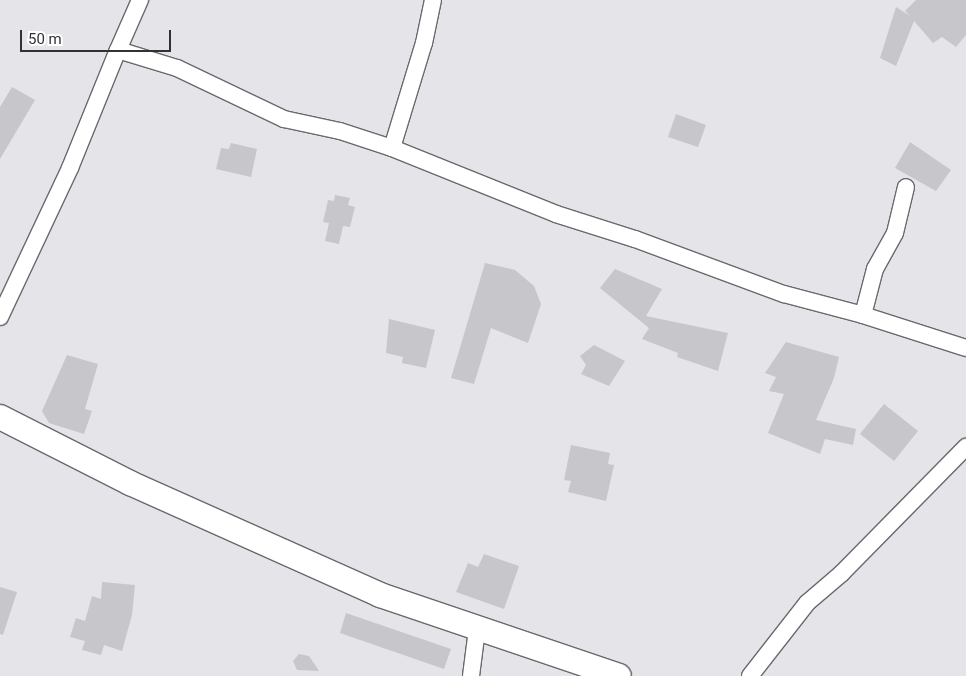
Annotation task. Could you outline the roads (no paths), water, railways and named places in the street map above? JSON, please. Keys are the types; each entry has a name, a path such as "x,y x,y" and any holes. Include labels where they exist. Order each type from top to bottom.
{"street":[{"path":"0,317 70,168 140,0"},
{"path":"392,148 424,43 433,0"},
{"path":"118,50 177,68 284,119 340,131 392,148 556,214 635,239 784,294 863,314 966,348"},
{"path":"863,314 876,269 895,233 906,187"},
{"path":"0,417 197,514 380,594 477,629 619,676"},
{"path":"750,676 807,602 842,574 966,447"},
{"path":"471,676 477,629"}]}
